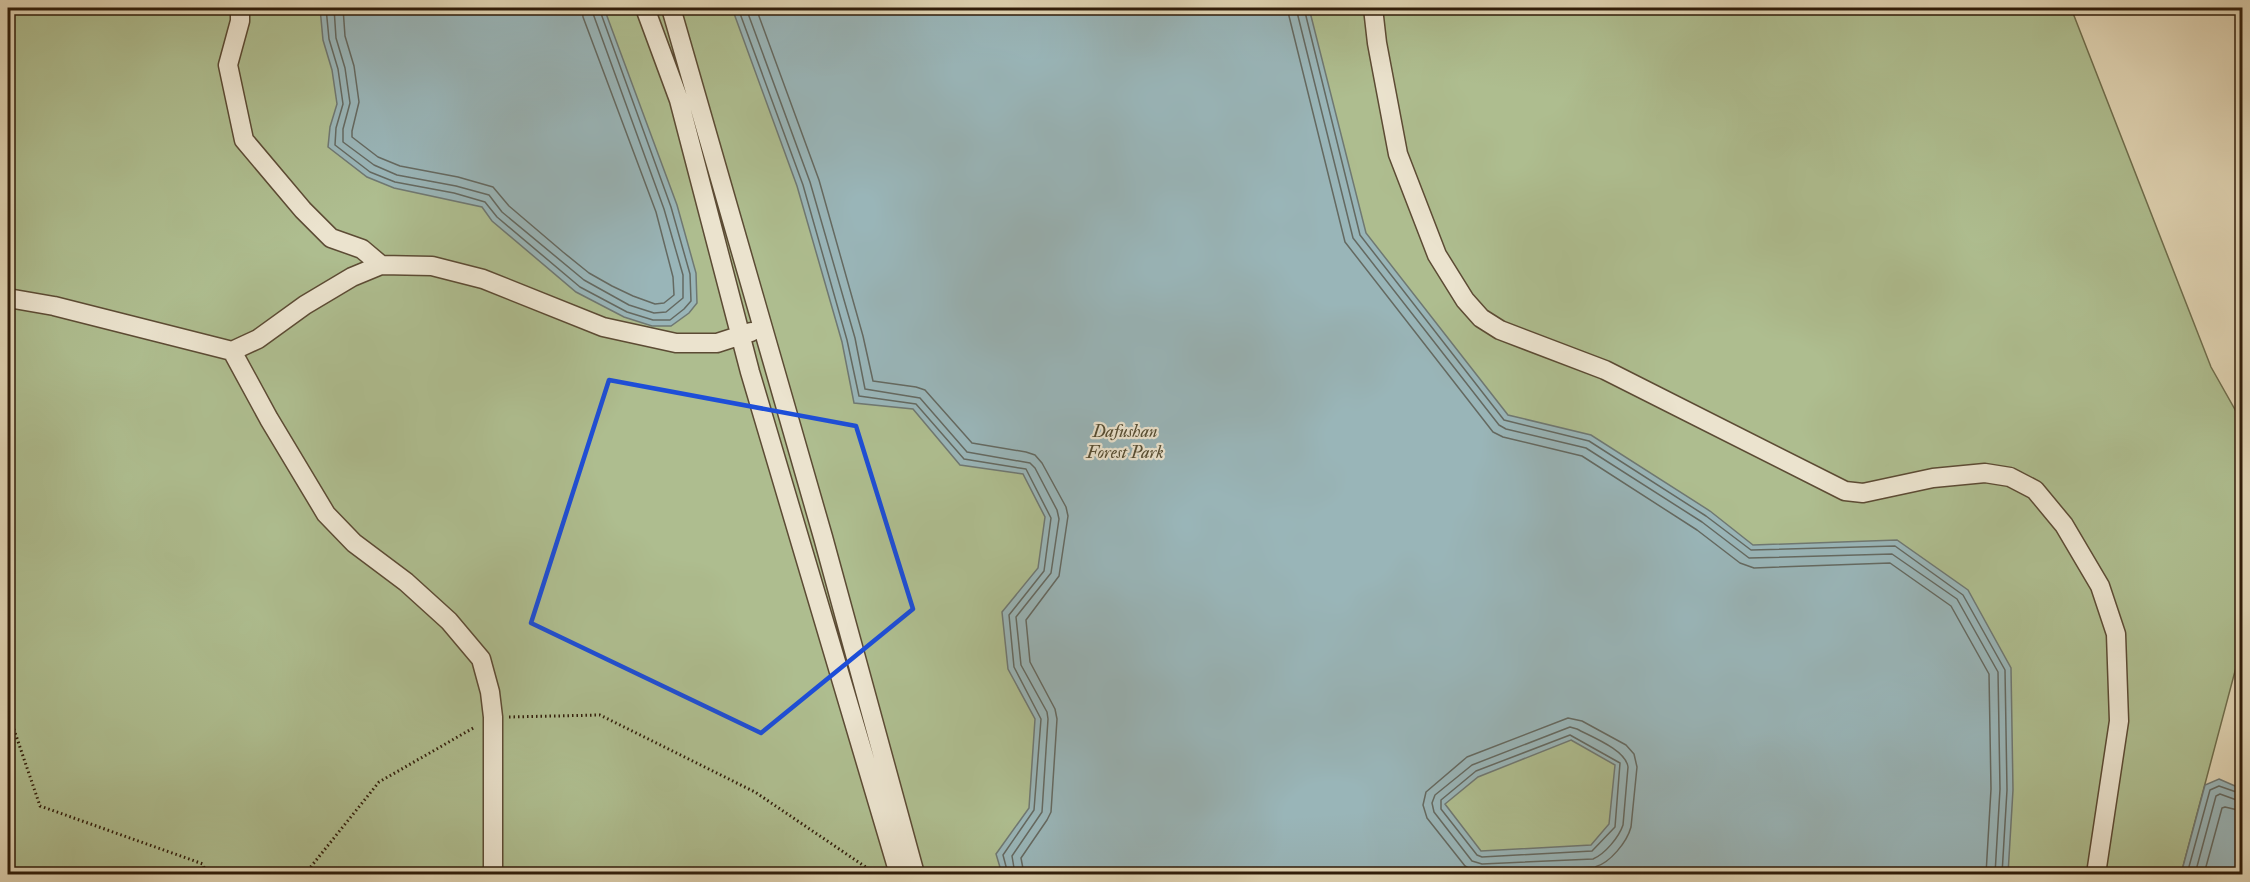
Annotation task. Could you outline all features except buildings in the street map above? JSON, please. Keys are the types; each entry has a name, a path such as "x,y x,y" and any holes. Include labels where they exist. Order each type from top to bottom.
{"street":[{"path":"240,8 240,21 228,65 244,140 303,210 331,238 362,249 381,265"},
{"path":"645,8 679,100 740,335 899,874"},
{"path":"671,8 826,549 915,874"},
{"path":"1373,8 1377,43 1398,154 1437,255 1465,300 1481,318 1500,330 1605,370 1845,491 1863,493 1933,478 1984,473 2010,477 2035,490 2064,525 2100,586 2116,634 2119,721 2096,874"},
{"path":"8,298 54,306 232,351 258,339 305,305 352,277 381,265 432,266 483,279 603,327 676,343 717,343 763,329"},
{"path":"232,351 268,419 326,514 354,543 406,582 449,621 481,659 490,692 493,717 493,874"}],"path":[{"path":"8,712 40,806 203,864 207,874"},
{"path":"304,874 379,783 493,717 600,715 755,792 876,874"}],"highlighted area":[{"path":"609,380 856,426 913,609 761,733 531,623"}],"green space":[{"name":"Dafushan Forest Park","path":"8,8 2071,8 2211,367 2242,422 2242,645 2181,874 8,874"}],"water":[{"path":"320,8 604,8 677,205 696,273 697,303 689,313 671,326 652,326 624,317 576,292 492,221 482,207 394,188 367,177 328,147 330,127 337,104 332,70 323,40"},
{"path":"732,8 1309,8 1366,233 1508,415 1591,435 1710,511 1753,545 1897,540 1968,590 2011,668 2013,790 2008,874 1002,874 996,854 1029,808 1035,719 1008,669 1002,612 1038,568 1045,517 1023,474 960,465 913,409 854,403 842,342 797,186","holes":["1571,740 1615,765 1609,824 1591,845 1481,851 1445,804 1478,777"]},
{"path":"2219,779 2242,789 2242,874 2181,874 2205,785"}]}
